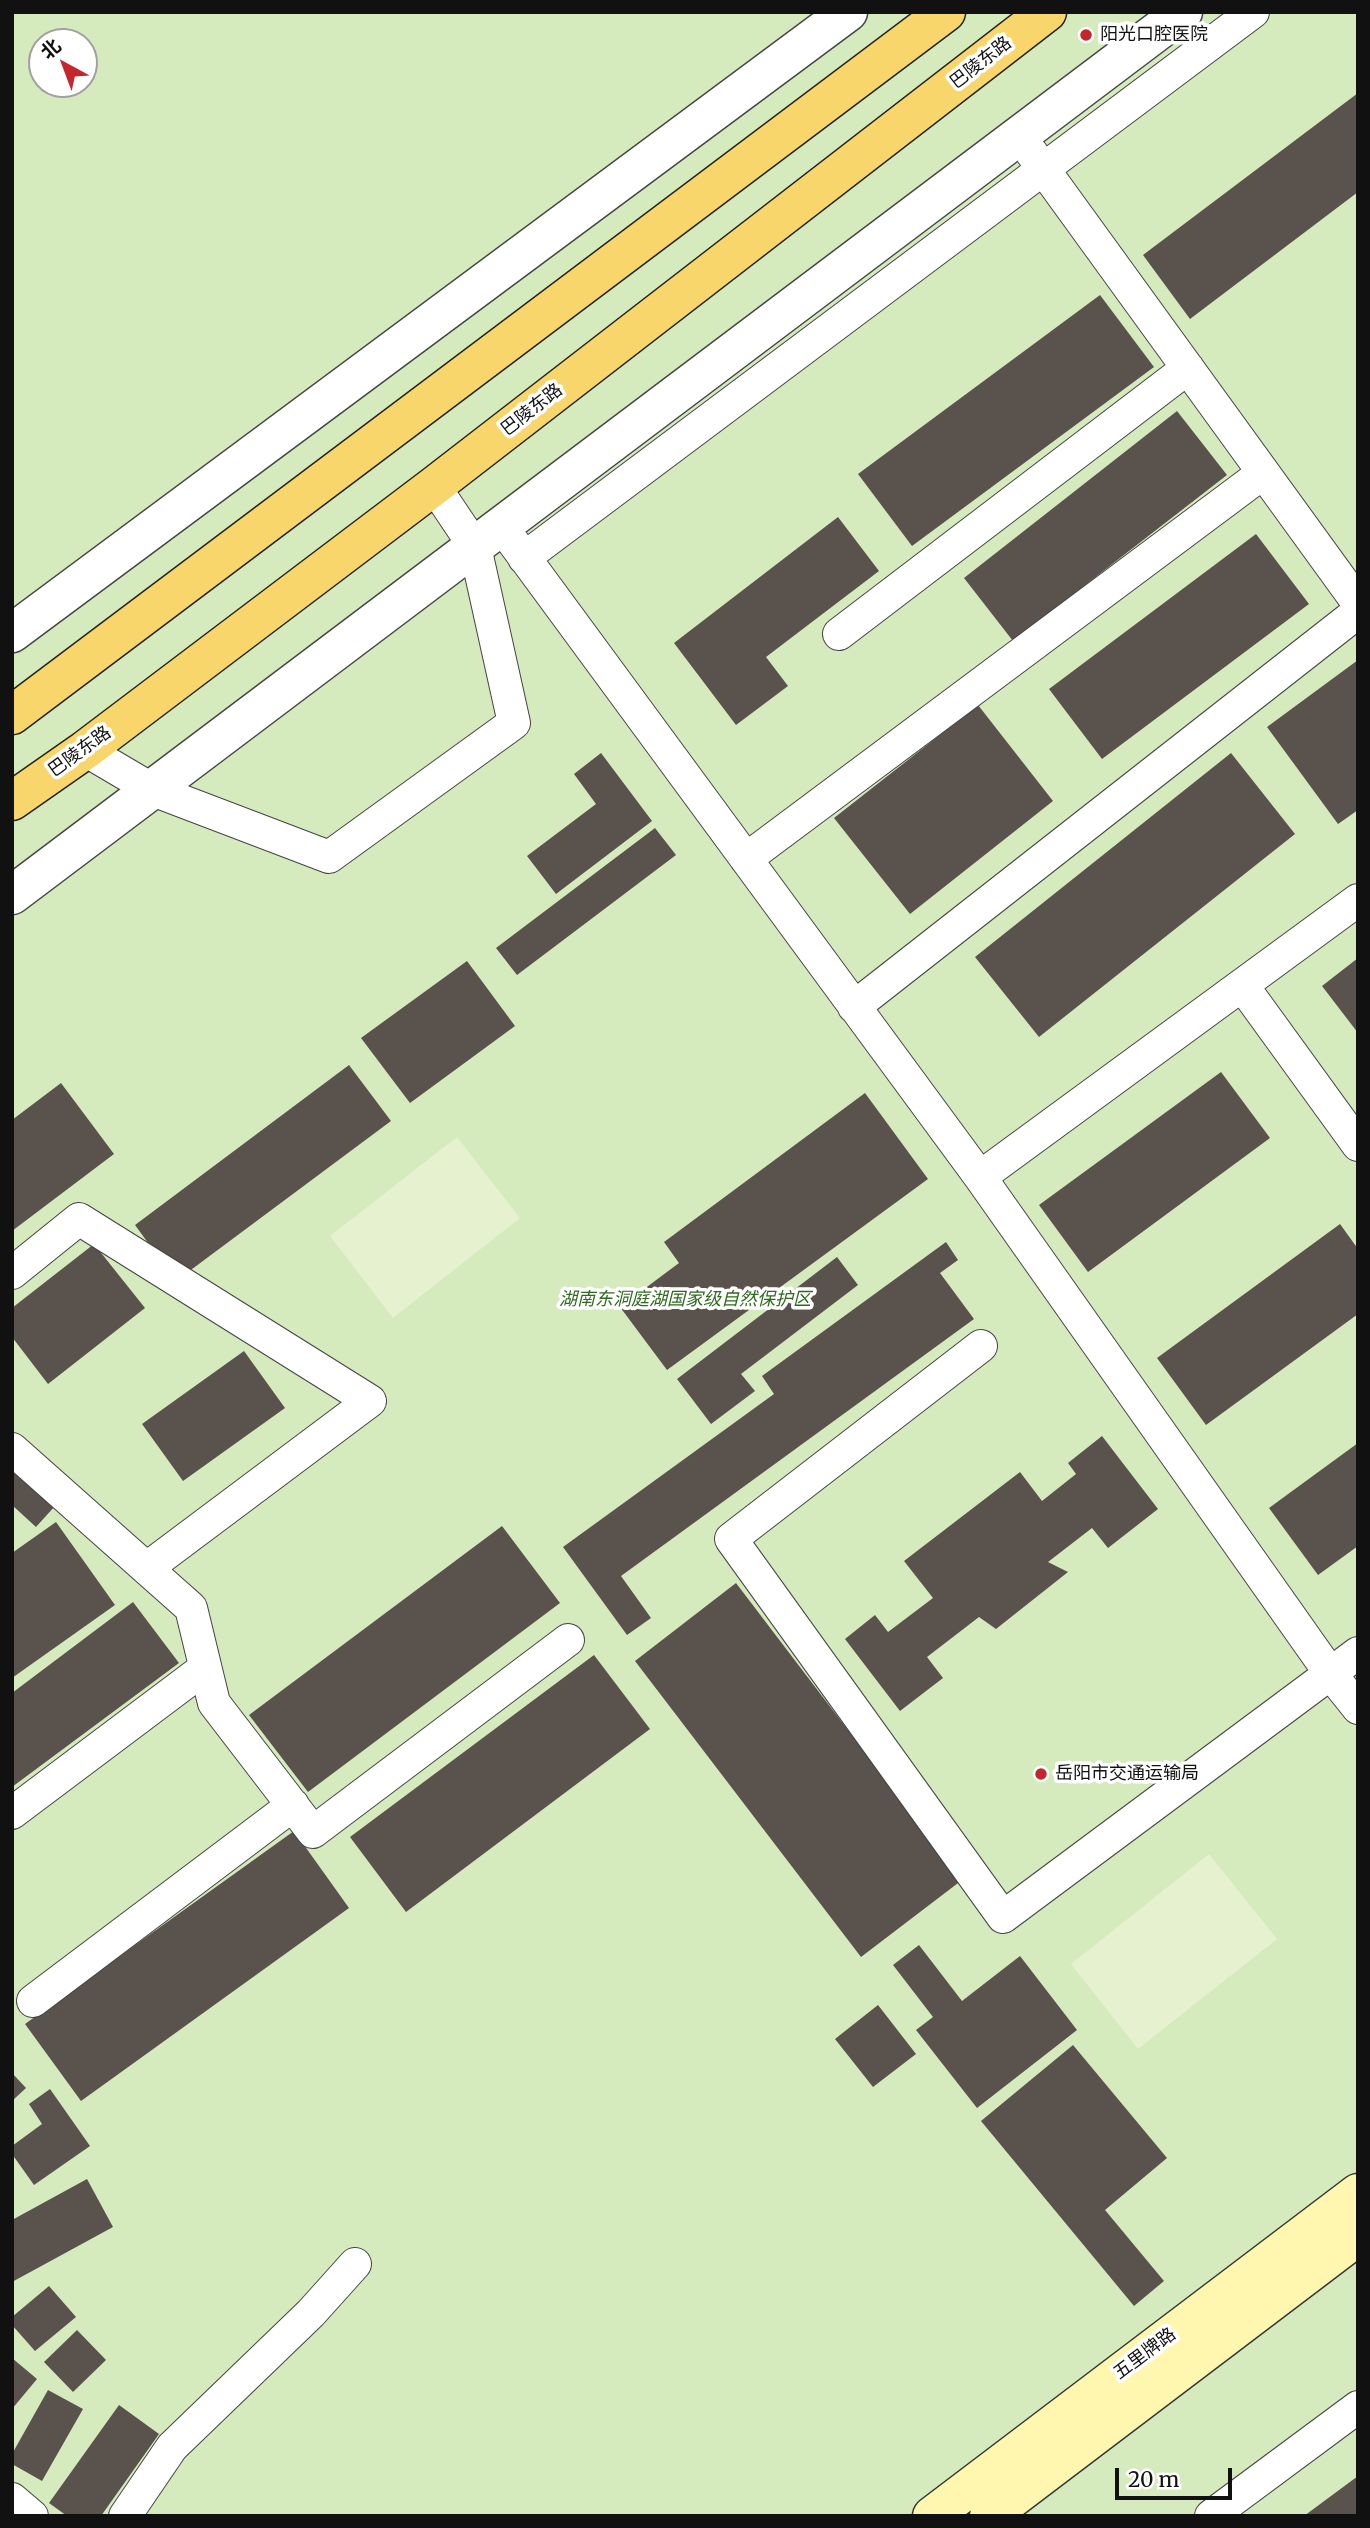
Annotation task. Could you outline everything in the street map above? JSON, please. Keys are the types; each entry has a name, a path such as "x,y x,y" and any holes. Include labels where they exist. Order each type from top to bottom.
{"main road":[{"path":"12,715 946,12"},
{"name":"巴陵东路","path":"12,801 85,750 434,486 1048,12"},
{"name":"五里牌路","path":"932,2516 1358,2193"},
{"name":"五里牌路","path":"1001,2512 1358,2236"}],"street":[{"path":"12,633 848,12"},
{"path":"12,895 1183,12"},
{"path":"524,558 1253,12"},
{"path":"1020,136 1358,603"},
{"path":"839,634 1188,368"},
{"path":"746,859 1263,472"},
{"path":"434,486 488,537 524,558 980,1177 1358,1708"},
{"path":"85,750 153,790 329,857 514,723 488,537"},
{"path":"854,1007 1358,612"},
{"path":"980,1177 1358,901"},
{"path":"1242,985 1358,1145"},
{"path":"12,1273 79,1219 370,1401 147,1568"},
{"path":"981,1346 731,1539 1003,1917 1358,1653"},
{"path":"12,1449 191,1608 214,1703 313,1832 568,1640"},
{"path":"12,1813 205,1668"},
{"path":"33,2001 293,1805"},
{"path":"125,2516 172,2447 311,2313 355,2264"},
{"path":"1211,2516 1358,2407"},
{"path":"12,2499 32,2516"}],"green space":[{"name":"湖南东洞庭湖国家级自然保护区","path":"12,12 1358,12 1358,2516 12,2516"},
{"path":"457,1137 520,1218 393,1318 330,1236"},
{"path":"1209,1854 1277,1939 1138,2049 1071,1964"}],"building":[{"path":"1358,93 1358,192 1190,319 1143,255"},
{"path":"1100,295 1154,367 912,546 858,474"},
{"path":"1177,411 1227,475 1013,641 964,578"},
{"path":"838,517 879,571 766,657 788,686 736,725 674,643"},
{"path":"1256,534 1309,604 1102,759 1049,689"},
{"path":"1358,660 1358,810 1338,824 1267,727"},
{"path":"978,705 1053,801 910,914 834,818"},
{"path":"601,753 652,821 556,894 527,856 596,804 574,774"},
{"path":"1231,753 1295,834 1039,1037 975,957"},
{"path":"655,828 676,855 517,975 496,948"},
{"path":"1358,958 1358,1033 1322,986"},
{"path":"467,961 515,1026 410,1103 361,1038"},
{"path":"349,1065 391,1121 176,1281 135,1225"},
{"path":"1221,1072 1270,1138 1088,1272 1039,1205"},
{"path":"61,1083 114,1154 12,1231 12,1120"},
{"path":"865,1093 928,1179 667,1370 620,1307 679,1263 664,1242"},
{"path":"1340,1224 1358,1249 1358,1314 1206,1425 1157,1358"},
{"path":"946,1242 958,1260 940,1273 974,1319 621,1576 651,1618 627,1635 563,1547 774,1394 762,1376"},
{"path":"94,1244 145,1308 48,1384 12,1337 12,1308"},
{"path":"837,1257 858,1285 741,1374 755,1391 711,1424 677,1379"},
{"path":"244,1351 285,1408 183,1481 142,1424"},
{"path":"1102,1436 1158,1509 1108,1548 1092,1528 1048,1562 1068,1572 996,1629 979,1617 927,1657 943,1678 900,1711 845,1639 875,1615 888,1632 933,1598 904,1561 1020,1472 1042,1501 1076,1474 1068,1463"},
{"path":"1358,1443 1358,1546 1318,1575 1269,1508"},
{"path":"12,1468 55,1506 36,1527 12,1505"},
{"path":"56,1522 115,1605 12,1678 12,1553"},
{"path":"502,1526 560,1603 308,1792 249,1715"},
{"path":"736,1583 962,1880 861,1957 635,1661"},
{"path":"133,1602 179,1663 12,1787 12,1693"},
{"path":"594,1655 650,1729 406,1912 350,1837"},
{"path":"294,1831 349,1908 81,2101 25,2024"},
{"path":"919,1945 962,2001 1020,1956 1077,2030 977,2108 916,2030 933,2017 893,1965"},
{"path":"878,2005 916,2054 873,2087 835,2039"},
{"path":"1073,2045 1167,2158 1105,2210 1164,2281 1134,2306 981,2121"},
{"path":"12,2073 26,2088 12,2101"},
{"path":"50,2089 90,2146 34,2185 12,2154 12,2146 42,2124 29,2104"},
{"path":"87,2179 113,2227 12,2282 12,2220"},
{"path":"49,2286 76,2317 35,2351 12,2325 12,2317"},
{"path":"77,2330 106,2360 73,2392 44,2362"},
{"path":"12,2358 37,2379 12,2409"},
{"path":"48,2390 83,2409 42,2481 12,2464 12,2454"},
{"path":"119,2405 159,2434 101,2516 67,2516 49,2503"},
{"path":"1358,2476 1358,2516 1304,2516"}],"place":[{"name":"阳光口腔医院","path":"1086,35"},
{"name":"岳阳市交通运输局","path":"1041,1774"}]}
